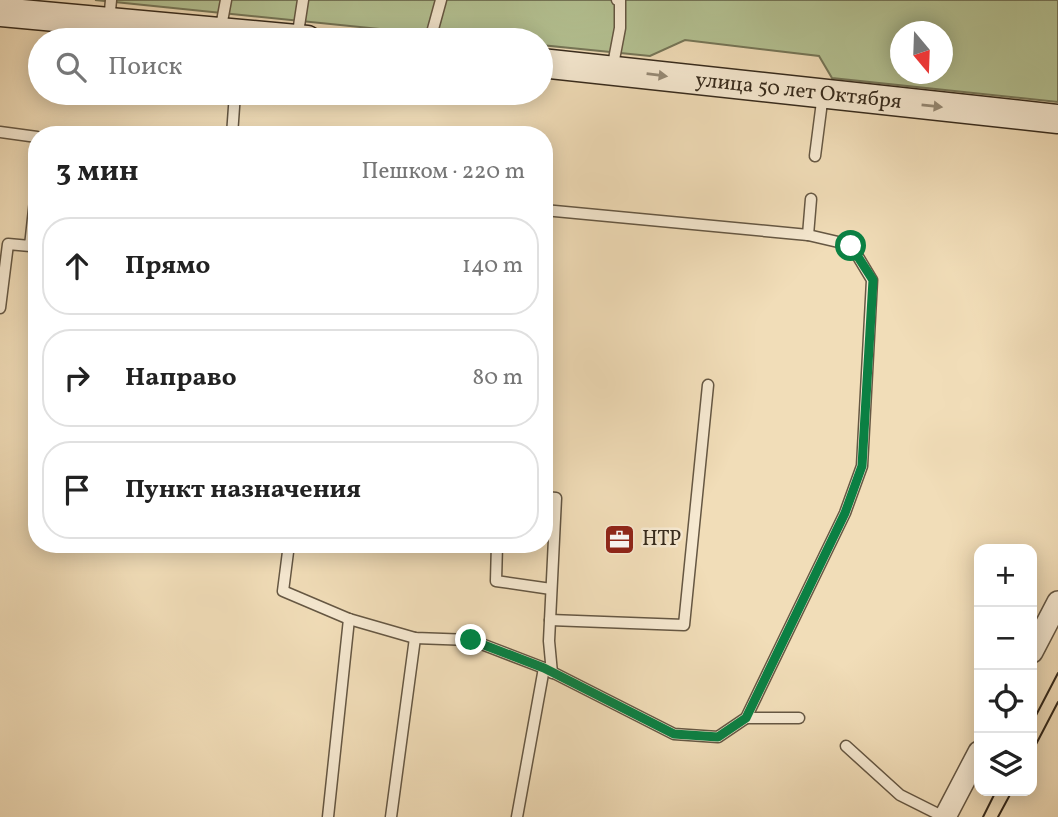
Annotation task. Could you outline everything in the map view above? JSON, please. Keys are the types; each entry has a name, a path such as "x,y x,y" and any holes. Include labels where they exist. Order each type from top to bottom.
{"street":[{"path":"0,12 110,12 196,28"},
{"name":"улица 50 лет Октября","path":"553,64 1058,119"},
{"path":"1037,642 1058,602"},
{"path":"945,817 974,762"}],"lane":[{"path":"226,0 232,28"},
{"path":"299,28 303,0"},
{"path":"433,28 441,0"},
{"path":"612,70 620,28 619,0"},
{"path":"815,156 822,94"},
{"path":"233,126 235,105"},
{"path":"0,132 28,136"},
{"path":"808,235 811,199"},
{"path":"288,553 283,591 349,619 415,638 471,640 548,671 674,734 718,737 746,718 845,513 862,466 873,280 851,246 808,235 553,210"},
{"path":"0,308 8,244 28,246"},
{"path":"550,620 684,625 708,385"},
{"path":"553,498 556,498 553,553"},
{"path":"497,553 496,581 551,589"},
{"path":"517,817 536,695 548,671 553,553"},
{"path":"328,817 349,619"},
{"path":"391,817 415,638"},
{"path":"746,718 799,718"},
{"path":"846,746 900,795 945,817"}],"green space":[{"path":"95,0 1058,0 1058,102 832,78 819,56 685,40 650,56 553,46 553,28 370,28"}],"tram line":[{"path":"1037,713 1058,673"},
{"path":"1037,742 1058,702"},
{"path":"983,817 994,796"},
{"path":"998,817 1009,796"}],"place":[{"name":"НТР","path":"619,539"}],"route":[{"path":"471,640 544,668 674,734 718,737 746,718 845,513 862,466 873,280 851,246"}]}
